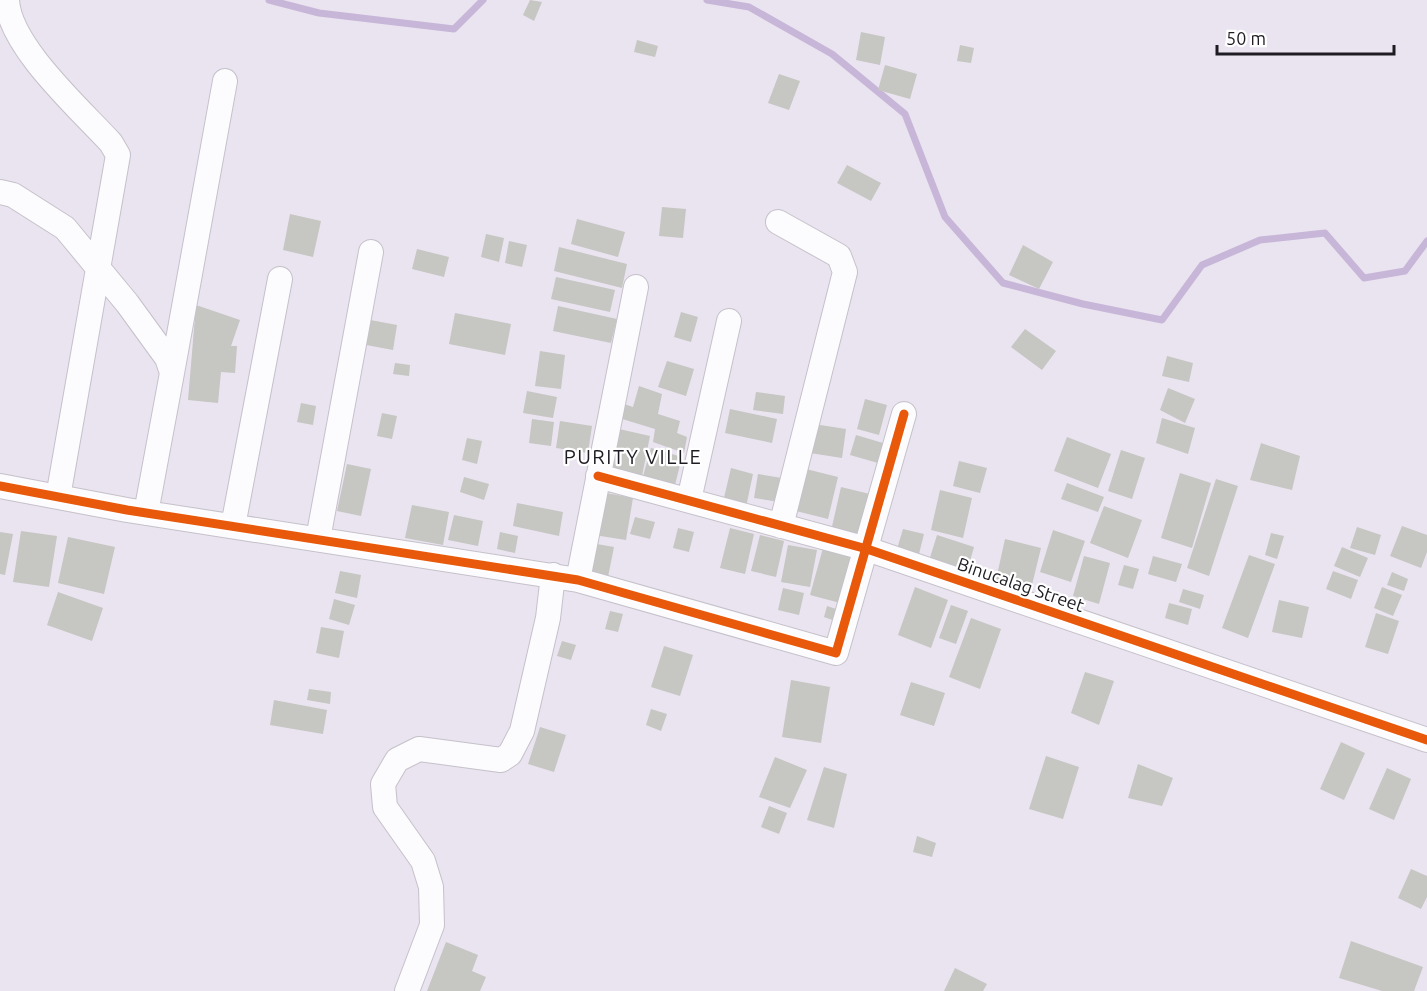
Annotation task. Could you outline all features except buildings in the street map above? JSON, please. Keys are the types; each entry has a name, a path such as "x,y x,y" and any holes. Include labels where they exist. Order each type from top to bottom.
{"street":[{"path":"7,0 7,14 23,45 111,143 118,155 58,497"},
{"path":"146,513 225,81"},
{"path":"0,192 13,195 65,228 167,358 172,373"},
{"path":"778,222 839,256 844,272 781,526"},
{"path":"318,539 371,252"},
{"path":"233,526 280,279"},
{"path":"578,580 636,287"},
{"path":"689,500 729,321"},
{"path":"0,486 146,513 553,575 578,580 836,653 904,414"},
{"name":"Binucalag Street","path":"598,476 867,549 1427,740"},
{"path":"408,991 432,925 431,887 423,861 385,807 383,784 396,760 419,749 501,760 510,754 522,731 548,618 553,575"}],"waterway":[{"path":"269,0 319,13 454,29 483,0"},
{"path":"707,0 749,7 832,54 905,114 945,217 1003,283 1083,304 1162,320 1202,265 1260,240 1325,233 1364,278 1405,271 1427,241"}],"cycle path":[{"path":"0,486 127,510 578,580 836,653 904,414"},
{"path":"598,476 867,549 1427,740"}],"district":[{"name":"PURITY VILLE","path":"633,456"}]}
